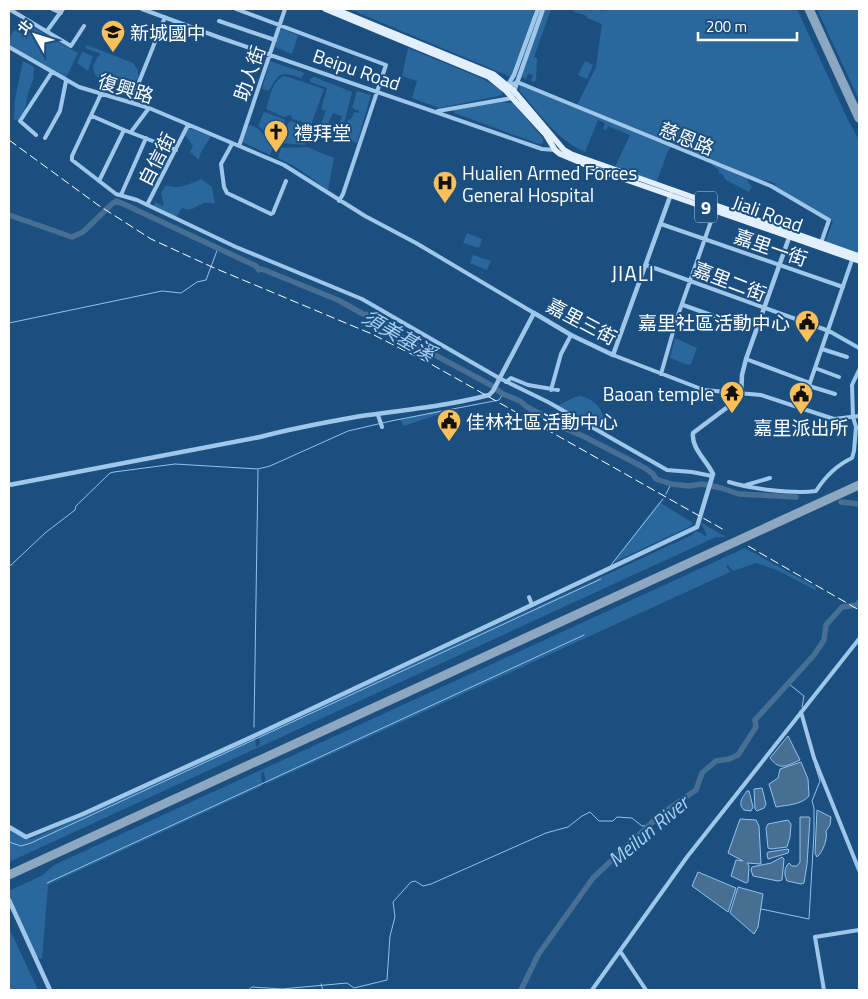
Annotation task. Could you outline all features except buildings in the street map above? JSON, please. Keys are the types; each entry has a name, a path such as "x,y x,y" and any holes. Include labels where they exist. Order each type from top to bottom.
{"main road":[{"name":"9","path":"324,9 489,78 514,91 564,150"},
{"name":"9","path":"335,9 493,74 546,135 555,150"},
{"name":"Jiali Road","path":"555,150 571,159 857,257"},
{"name":"Jiali Road","path":"564,150 672,193"},
{"name":"Jiali Road","path":"790,235 821,243 857,257"}],"street":[{"path":"9,9 71,46 84,26"},
{"path":"52,9 60,13"},
{"path":"47,31 64,9"},
{"name":"Beipu Road","path":"142,9 542,149 564,150"},
{"path":"236,9 386,65 339,201"},
{"name":"助人街","path":"239,146 285,9"},
{"path":"436,111 512,98 538,9"},
{"path":"507,88 522,60 543,9"},
{"path":"131,102 165,17"},
{"path":"219,21 274,40"},
{"name":"復興路","path":"9,47 79,87 149,108 239,146"},
{"path":"36,135 20,121 52,72"},
{"path":"44,138 60,111 66,81"},
{"path":"507,88 517,82"},
{"name":"慈恩路","path":"517,82 771,186 829,220 821,243"},
{"path":"101,94 72,156 72,160 116,194 147,205 236,247 362,298 506,382 548,402 667,470 692,472 711,478"},
{"path":"131,132 149,108"},
{"path":"92,116 176,150"},
{"name":"自信街","path":"147,205 188,124"},
{"path":"99,180 124,130"},
{"path":"121,196 146,138"},
{"path":"232,144 221,164 224,187 227,193 271,214 286,181"},
{"name":"嘉里三街","path":"239,146 284,165 339,201 416,243 571,335 613,355 704,390 761,395 834,419 859,416"},
{"path":"613,355 635,299 672,193"},
{"path":"661,374 715,208"},
{"name":"嘉里一街","path":"661,224 844,287"},
{"path":"9,827 26,837 83,814 697,527 713,474 694,444 694,433 739,399 742,392 742,375 746,359 790,235"},
{"path":"801,409 844,287 857,257"},
{"name":"嘉里二街","path":"646,265 829,331 859,348"},
{"path":"683,304 714,316"},
{"path":"9,486 260,437 282,431 363,416 445,405 487,396 493,391 534,313"},
{"path":"551,390 561,354 571,335"},
{"path":"822,349 847,358"},
{"path":"746,359 835,394"},
{"path":"816,368 839,377"},
{"path":"729,482 742,486 804,493 816,491 824,480 842,463 852,458 856,427 853,417 852,385 858,376 859,370"},
{"path":"506,382 511,378 528,385 558,390"},
{"path":"378,415 382,426"},
{"path":"742,486 770,478"},
{"path":"529,597 532,605"},
{"path":"592,990 686,857 859,639"},
{"path":"801,712 814,758 859,870"},
{"path":"9,900 50,990"},
{"path":"824,990 815,937 859,930"},
{"path":"620,951 646,990"}],"shaded area":[{"path":"349,9 535,9 511,77"},
{"path":"545,9 551,9 534,57 537,58 536,80 534,82 531,81 533,75 528,74 526,79 521,77"},
{"path":"573,9 597,9 603,11 604,9 797,9 859,140 859,254 825,243 833,221 774,189 775,183 749,176 747,180 752,187 749,192 726,180 719,173 719,170 712,165 715,164 672,146 667,153 656,184 615,167 630,135 608,126 606,130 603,129 605,123 598,120 585,152 557,133 519,90 521,81 577,105 596,67 602,24 572,11"},
{"path":"817,9 859,9 859,100"},
{"path":"29,25 78,53 66,78 9,45 9,40 14,30 24,35"},
{"path":"282,29 298,35 292,54 275,47 279,31"},
{"path":"87,45 133,63 138,70 138,78 133,83 123,86 97,77 93,68 96,59 101,54 85,48"},
{"path":"408,48 481,78 500,89 503,95 439,108 412,98 417,81 402,76"},
{"path":"82,52 93,56 88,71 77,63"},
{"path":"23,61 34,67 33,80 25,110 17,121 14,119 15,99"},
{"path":"270,61 304,74 302,78 285,74 281,75 275,80 269,91 262,89"},
{"path":"585,61 593,65 587,79 578,75"},
{"path":"285,76 324,89 311,125 292,119 291,115 284,117 266,109 274,85"},
{"path":"314,77 352,92 342,131 333,128 338,128 342,116 333,113 327,126 321,124 326,111 321,109 327,88 310,82 310,79"},
{"path":"357,91 371,95 357,143 348,140 348,138 343,138 348,120 351,119 355,112 359,113 359,111 352,108"},
{"path":"501,102 513,103 543,138 543,143 539,144 454,113 454,110"},
{"path":"264,112 285,121 278,142 258,126"},
{"path":"291,121 311,127 305,145 281,143 288,123"},
{"path":"250,125 257,128 274,144 270,155 242,142 247,127"},
{"path":"189,128 211,136 200,154 199,160 190,152 193,146 185,135"},
{"path":"307,147 334,158 328,190 296,167 278,158 281,148"},
{"path":"201,179 212,187 215,204 204,203 191,209 182,208 176,217 154,206 155,202 164,206 161,193 166,185 179,187"},
{"path":"467,233 482,239 479,248 463,243"},
{"path":"473,255 491,261 487,270 470,263"},
{"path":"675,338 697,348 691,364 688,365 670,358"},
{"path":"579,396 591,400 600,408 605,426 604,433 557,406"},
{"path":"441,410 442,413 404,426 400,419"},
{"path":"659,502 693,523 691,526 612,563"},
{"path":"700,522 726,537 716,537 9,862 9,829 27,839 32,839 255,737 256,747 260,745 259,735 690,536 696,531 705,536 707,535"},
{"path":"745,548 817,588 815,590 777,570 756,563 733,571 728,565 726,566 730,572 266,784 264,772 261,773 262,786 50,884 48,886 42,959 37,957 9,895 9,891 43,875 54,865"},
{"path":"788,736 800,760 780,766 770,758"},
{"path":"801,762 808,779 809,796 798,803 776,807 769,784 778,778 780,769"},
{"path":"762,788 766,804 764,808 757,811 755,809 754,789"},
{"path":"749,791 753,807 751,811 744,810 741,805 741,800"},
{"path":"817,810 831,817 824,845 817,857 815,853"},
{"path":"800,817 810,818 807,864 804,883 801,884 787,881 785,874 785,869 789,863 792,866 797,866 800,862"},
{"path":"740,819 756,820 759,826 761,864 747,863 749,866 748,882 746,883 731,876 736,860 743,861 728,853"},
{"path":"788,820 791,824 787,847 768,848 766,828 768,824"},
{"path":"788,849 788,853 768,859 768,852"},
{"path":"782,857 784,859 782,880 778,881 753,876 752,867 771,863"},
{"path":"698,872 736,888 728,912 692,886"},
{"path":"738,887 763,894 758,927 754,934 730,913"},
{"path":"9,928 38,990 9,990"}],"waterway":[{"name":"須美基溪","path":"9,215 72,237 83,232 117,201 256,266 259,270 262,269 338,300 363,314 372,315 391,328 394,333 489,384 503,394 558,422 565,426 566,429 645,468 656,479 671,484 689,486 702,484 739,494 796,497"},
{"path":"9,323 162,291 181,293 197,282 206,280 218,248"},
{"path":"9,567 45,533 75,510 76,506 110,473 175,464 258,469 270,466 348,431 499,400 503,394"},
{"path":"254,727 258,470"},
{"path":"666,494 671,484"},
{"path":"611,565 663,499"},
{"name":"須美基溪","path":"841,502 859,504"},
{"path":"9,842 21,846 31,843 601,579"},
{"name":"Meilun River","path":"521,990 538,955 593,878 660,815 696,790 702,773 716,761 738,755 756,727 755,720 814,655 824,640 826,625 842,607 857,605 859,602"},
{"path":"47,883 584,635"},
{"path":"789,684 804,696 802,707"},
{"path":"761,909 809,919 814,833 814,808 812,801 820,781 815,765"},
{"path":"248,990 252,987 282,989 347,983 354,988 387,980 390,936 395,917 393,902 411,882 415,881 423,886 431,884 546,833 568,827 590,812 599,821 613,821 617,817 632,818 642,826 650,825"},
{"path":"321,984 323,990"}],"taxiway":[{"path":"809,9 859,118"},
{"path":"9,875 859,485"}],"railway":[{"path":"9,140 98,205 151,239 212,267 372,334 429,363 726,531"},
{"path":"748,546 859,610"}],"place":[{"name":"新城國中","path":"113,53"},
{"name":"禮拜堂","path":"276,153"},
{"name":"Hualien Armed Forces General Hospital","path":"445,204"},
{"name":"嘉里社區活動中心","path":"807,343"},
{"name":"Baoan temple","path":"732,414"},
{"name":"嘉里派出所","path":"801,415"},
{"name":"佳林社區活動中心","path":"449,442"}],"district":[{"name":"JIALI","path":"633,273"}]}
